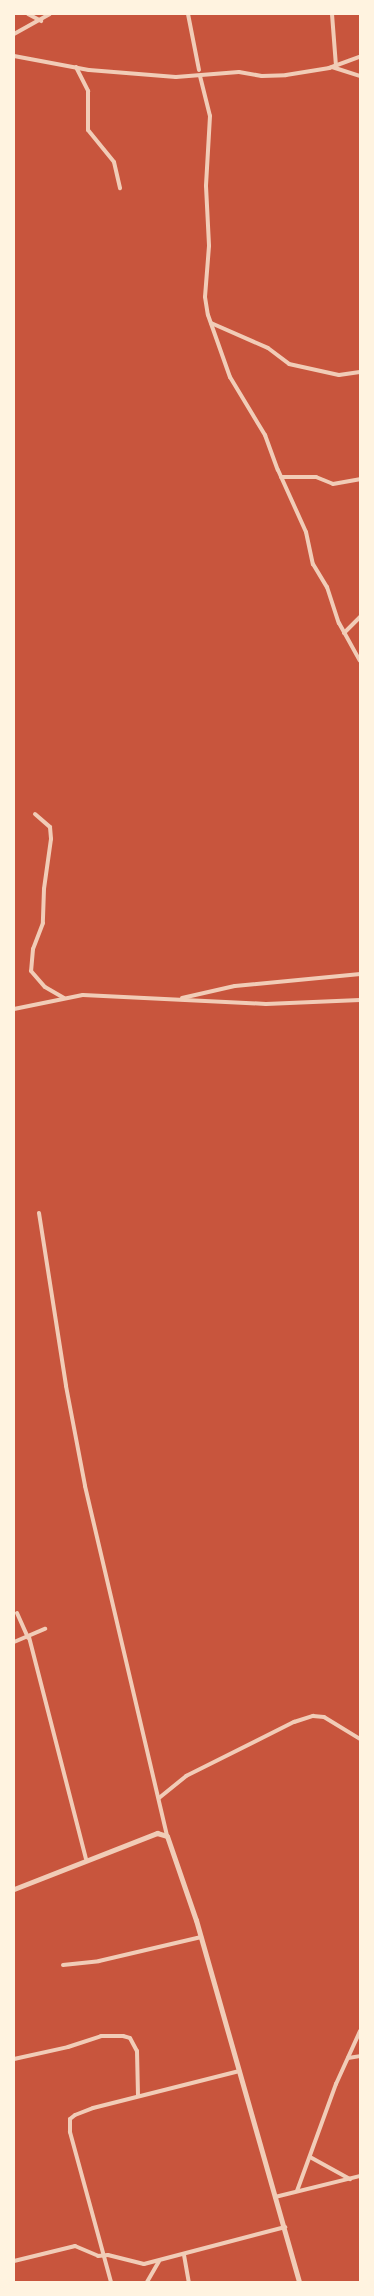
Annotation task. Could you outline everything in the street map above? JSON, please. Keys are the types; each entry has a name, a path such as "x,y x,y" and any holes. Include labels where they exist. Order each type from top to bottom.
{"street":[{"path":"28,14 41,21"},
{"path":"14,34 41,21 50,14"},
{"path":"188,14 199,70"},
{"path":"332,14 334,67"},
{"path":"14,56 76,67 148,75 200,76 239,72 262,76 277,76 334,67 360,57"},
{"path":"76,67 88,91 88,130 114,162 120,188"},
{"path":"334,67 360,76"},
{"path":"200,76 211,121 206,186 209,246 205,297 211,323 230,377 265,435 281,477 306,532 313,564 327,587 344,633 360,661"},
{"path":"211,323 268,348 289,364 339,375 360,372"},
{"path":"281,477 316,477 333,484 360,479"},
{"path":"344,633 360,617"},
{"path":"35,814 50,826 51,839 44,889 43,923 33,949 30,971 45,987 64,998"},
{"path":"176,1000 235,986 360,974"},
{"path":"14,1009 64,998 98,995 176,1000 308,1004 360,1000"},
{"path":"39,1213 66,1386 85,1486 140,1727 159,1798 167,1836 201,1937 299,2282"},
{"path":"17,1613 29,1637 86,1859"},
{"path":"14,1642 45,1629"},
{"path":"159,1798 186,1776 294,1722 313,1716 324,1717 360,1739"},
{"path":"14,1889 86,1859 157,1833 167,1836"},
{"path":"63,1965 99,1961 201,1937"},
{"path":"297,2191 348,2058 358,2039 360,2031"},
{"path":"14,2059 68,2047 101,2036 123,2036 130,2038 137,2051 138,2096"},
{"path":"348,2058 360,2056"},
{"path":"111,2282 91,2215 69,2124 75,2115 138,2096 239,2071"},
{"path":"310,2157 350,2179"},
{"path":"276,2197 360,2176"},
{"path":"14,2261 75,2246 98,2256 104,2255 141,2264 184,2255 284,2227"},
{"path":"184,2255 189,2282"},
{"path":"147,2282 159,2261"}]}
